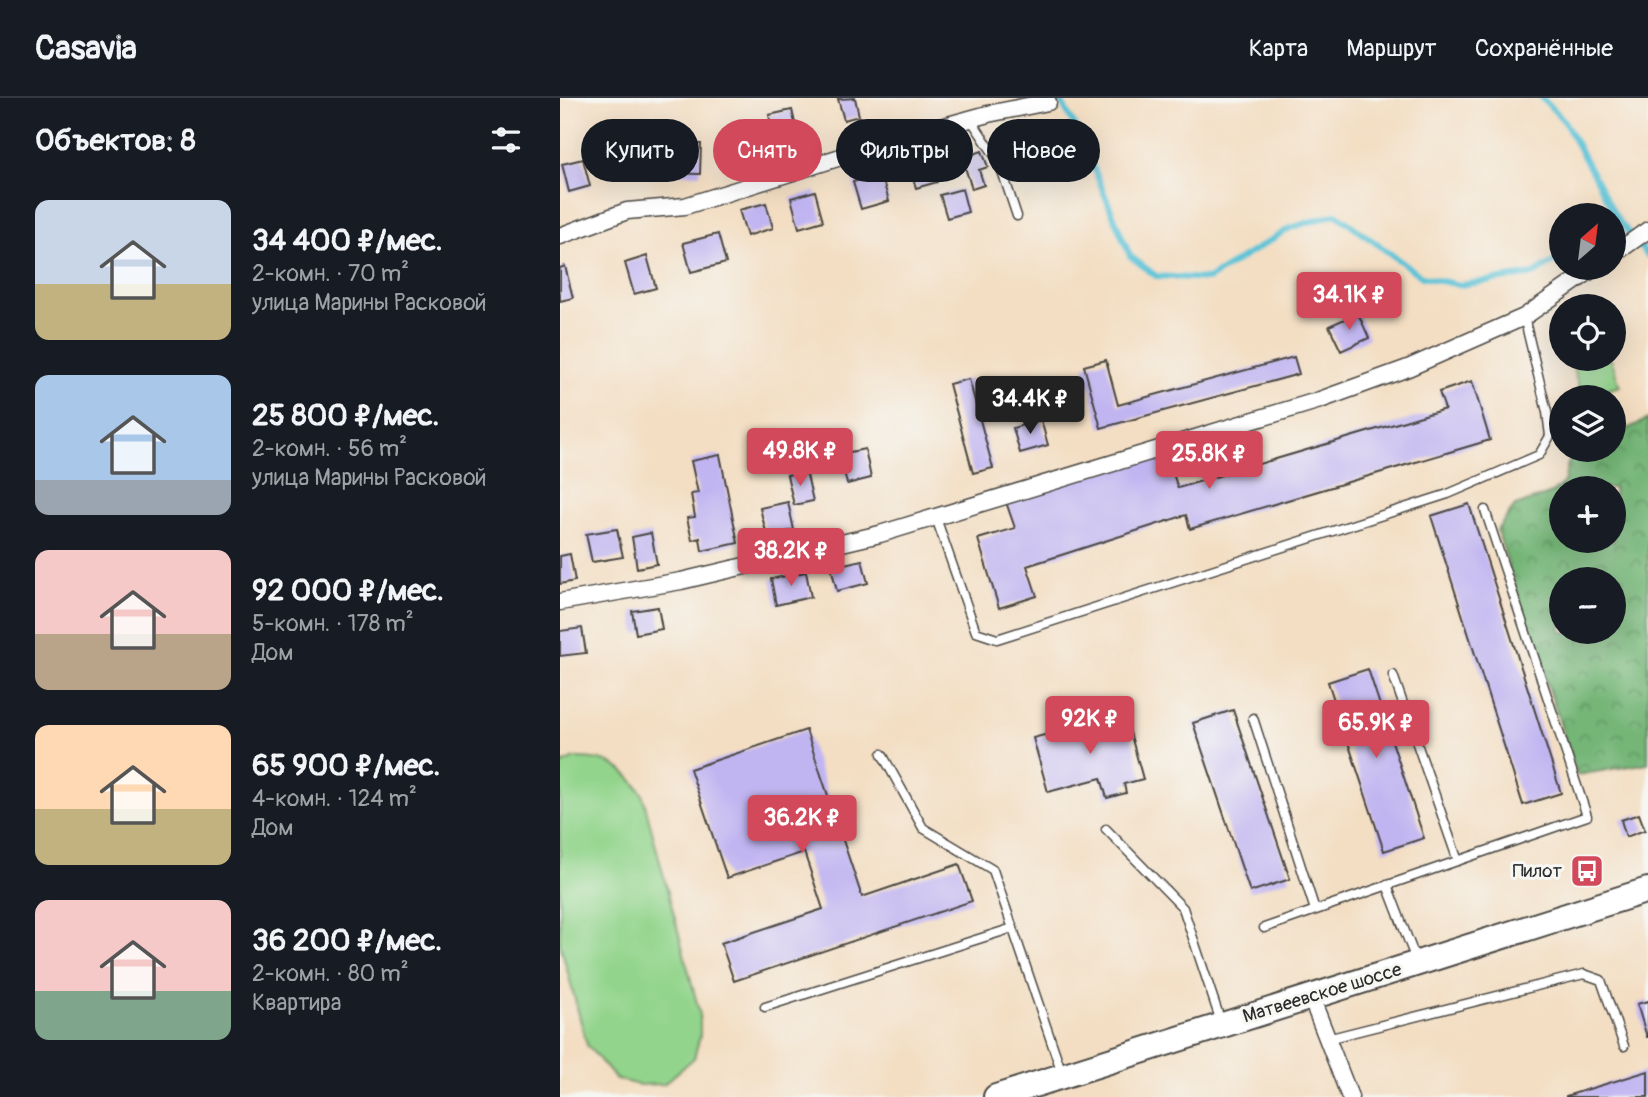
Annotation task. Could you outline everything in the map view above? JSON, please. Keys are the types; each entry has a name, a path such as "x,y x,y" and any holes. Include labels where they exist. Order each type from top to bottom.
{"main road":[{"name":"Матвеевское шоссе","path":"996,1097 1648,890"}],"street":[{"path":"560,236 626,211 685,206 970,118 1048,102"},
{"path":"1626,246 1648,230"},
{"path":"560,602 681,581 936,518 1320,400 1408,368 1524,317 1577,280"},
{"path":"1311,997 1350,1097"}],"lane":[{"path":"970,118 999,162 1017,216"},
{"path":"936,518 976,632 997,639 1448,494 1539,455 1550,436 1547,412 1524,317"},
{"path":"1264,928 1587,816 1485,510"},
{"path":"1393,675 1458,861"},
{"path":"1253,718 1315,910"},
{"path":"882,754 923,828 993,870 1063,1075"},
{"path":"1106,829 1183,908 1222,1024"},
{"path":"1387,885 1418,963"},
{"path":"765,1007 1013,928"},
{"path":"1327,1039 1584,974 1601,980 1623,1046"}],"green space":[{"path":"1574,371 1615,371 1620,385 1578,385"},
{"path":"1648,419 1648,763 1577,775 1497,530 1515,506 1549,494 1549,553 1626,553 1626,476 1565,476 1568,463 1626,462 1626,429"},
{"path":"574,758 596,759 614,765 628,776 642,793 700,1015 700,1036 694,1058 664,1084 639,1085 616,1079 587,1045 560,943 560,765"}],"building":[{"path":"855,98 859,116 844,119 838,99"},
{"path":"792,110 794,119 770,119 769,115"},
{"path":"699,144 701,144 699,174"},
{"path":"982,151 987,167 979,170 984,185 972,189 970,182 973,182 973,154"},
{"path":"581,159 581,182 589,182 590,186 569,192 562,164"},
{"path":"853,182 883,182 889,201 861,209"},
{"path":"914,182 937,182 916,188"},
{"path":"962,189 968,212 947,218 940,195"},
{"path":"815,191 823,221 799,228 791,198"},
{"path":"766,203 773,228 747,236 739,210"},
{"path":"718,234 726,263 691,272 683,243"},
{"path":"647,256 656,288 634,294 625,263"},
{"path":"565,266 573,298 560,301 560,268"},
{"path":"1358,313 1369,338 1341,351 1329,326"},
{"path":"1294,357 1299,374 1101,428 1084,366 1106,360 1118,405"},
{"path":"969,379 993,468 973,473 949,384"},
{"path":"1472,381 1490,440 1190,529 1186,515 1027,566 1037,596 999,608 978,539 1015,528 1006,502 1165,451 1178,488 1445,409 1439,392"},
{"path":"1041,420 1048,445 1020,453 1013,428"},
{"path":"865,449 871,478 847,484 840,454"},
{"path":"720,455 738,543 702,551 700,538 692,540 687,518 695,517 691,494 698,493 691,461"},
{"path":"806,471 813,501 794,505 787,475"},
{"path":"788,502 794,530 767,536 760,508"},
{"path":"1469,504 1561,793 1523,805 1431,516"},
{"path":"617,529 623,557 592,562 586,534"},
{"path":"651,533 657,564 637,568 632,537"},
{"path":"570,554 575,581 560,584 560,556"},
{"path":"862,560 868,583 837,591 831,567"},
{"path":"806,572 811,597 776,605 771,579"},
{"path":"658,607 662,629 636,634 632,611"},
{"path":"582,628 586,653 560,656 560,631"},
{"path":"1368,669 1424,838 1384,851 1328,682"},
{"path":"1233,710 1290,879 1250,892 1193,723"},
{"path":"1125,714 1143,779 1124,784 1126,793 1107,798 1101,778 1048,792 1033,738"},
{"path":"806,730 862,897 959,864 972,901 734,981 721,943 823,909 804,852 727,878 690,769"},
{"path":"1639,814 1645,830 1626,837 1621,820"},
{"path":"1648,1001 1648,1037 1647,1037 1637,1004"},
{"path":"1648,1071 1648,1097 1566,1097 1566,1096"}],"waterway":[{"path":"1059,98 1080,135 1130,256 1156,276 1208,279 1290,228 1336,214 1422,277 1460,285 1534,274 1549,265"},
{"path":"1542,98 1564,121 1618,220 1648,256"}],"place":[{"name":"Пилот","path":"1587,871"}]}
